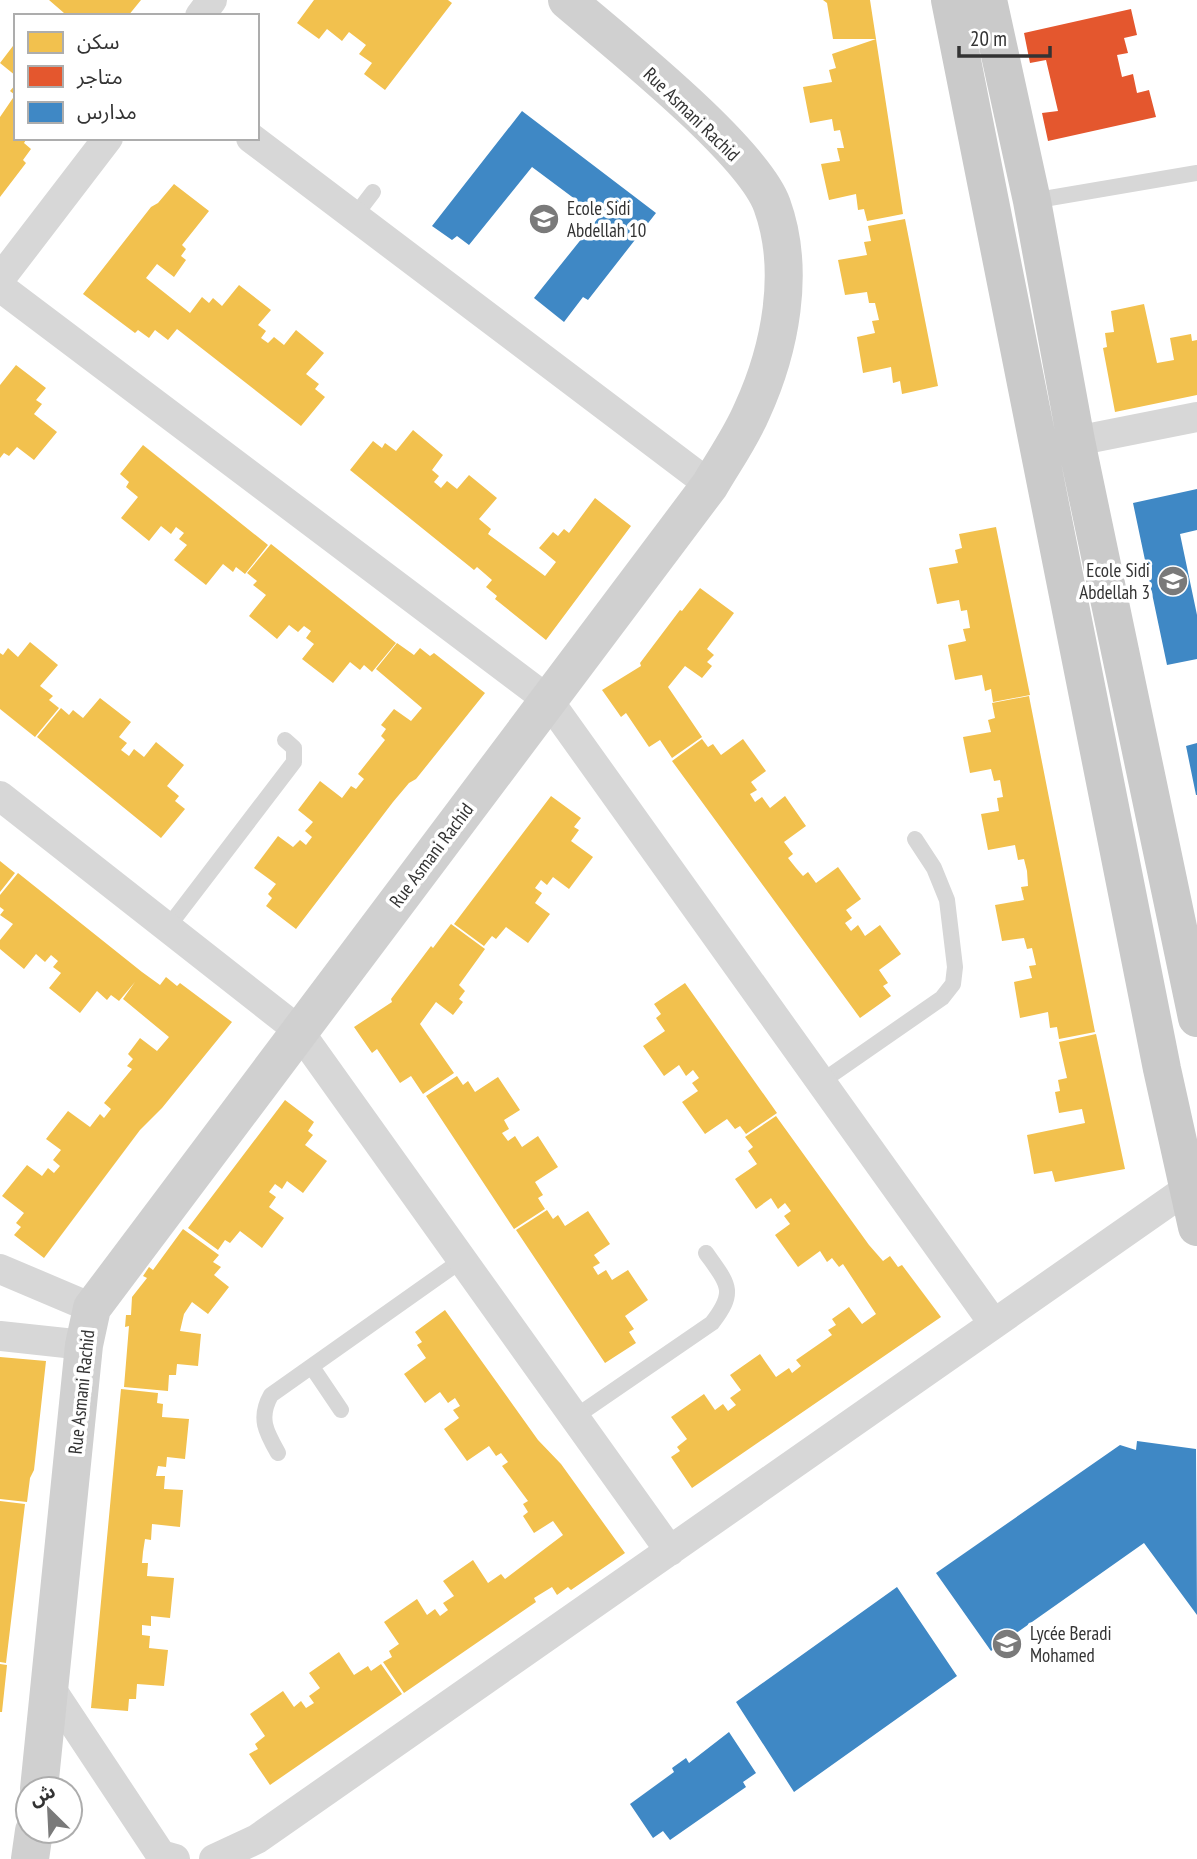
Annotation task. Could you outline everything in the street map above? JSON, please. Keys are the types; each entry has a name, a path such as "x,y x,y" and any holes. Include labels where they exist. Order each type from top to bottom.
{"main road":[{"path":"950,0 1192,1186 1197,1227"},
{"path":"988,0 1032,201 1076,442 1197,1018"}],"street":[{"name":"Rue Asmani Rachid","path":"41,1775 84,1345 92,1308 298,1030 710,485 751,413 775,352 783,258 772,204 747,167 718,135 567,0"},
{"path":"0,279 106,140"},
{"path":"254,140 710,485"},
{"path":"0,287 548,700 993,1324"},
{"path":"1076,442 1197,417"},
{"path":"0,796 298,1030 670,1551"},
{"path":"214,1859 257,1839 1192,1186"},
{"path":"0,1269 92,1308"},
{"path":"0,1336 84,1345"},
{"path":"51,1689 161,1855 175,1859"}],"lane":[{"path":"1032,201 1197,173"},
{"path":"354,217 373,192"},
{"path":"168,927 294,762 294,748 285,740"},
{"path":"821,1082 942,998 953,984 955,967 947,900 934,868 915,839"},
{"path":"575,1417 712,1323 726,1305 728,1290 706,1253"},
{"path":"278,1453 266,1433 263,1418 271,1395 462,1260"},
{"path":"312,1367 341,1410"}],"building: سكن":[{"path":"49,0 141,0 130,14 64,13"},
{"path":"314,0 448,0 452,3 385,90 364,74 372,63 359,54 366,45 349,32 342,41 327,29 319,39 297,23"},
{"path":"823,0 870,0 903,214 867,221 864,209 858,210 856,194 829,200 821,164 840,161 837,148 844,148 840,130 834,131 832,119 810,123 803,87 832,82 829,70 836,68 832,54 876,39 833,39 827,3"},
{"path":"14,45 14,74 0,63"},
{"path":"14,96 14,140 26,140 24,143 31,149 23,160 26,163 0,197 0,117"},
{"path":"174,184 209,211 182,245 186,249 181,256 186,260 174,277 157,264 146,278 190,313 202,297 209,303 213,298 222,306 239,285 271,310 258,325 266,331 261,338 268,343 274,337 284,345 296,330 324,353 306,374 319,384 315,389 325,397 301,426 177,329 168,340 155,330 149,338 138,330 135,333 83,294 151,207 158,203"},
{"path":"905,219 938,386 902,394 900,381 893,383 891,367 863,373 857,337 875,333 872,321 879,320 875,303 869,303 867,292 845,295 838,260 867,255 864,242 871,241 868,226"},
{"path":"1144,304 1157,363 1174,360 1170,338 1191,334 1192,341 1197,340 1197,395 1115,412 1103,348 1107,347 1105,333 1114,332 1111,311"},
{"path":"16,365 46,388 36,400 42,404 34,414 57,432 34,460 17,447 9,456 4,453 0,458 0,385"},
{"path":"413,430 443,455 432,470 439,476 434,482 441,488 447,481 457,489 469,475 497,498 479,519 491,529 488,534 545,576 556,562 539,548 553,532 558,536 564,529 569,533 595,498 631,526 546,640 495,599 497,596 486,587 492,580 477,567 474,570 350,470 373,441 382,448 385,443 396,451"},
{"path":"143,445 268,545 245,574 236,567 233,572 223,564 206,585 174,560 187,545 179,539 184,533 176,527 171,534 161,526 149,541 121,518 138,497 126,487 129,482 120,474"},
{"path":"996,527 1030,695 993,702 991,689 985,691 982,675 955,680 948,645 966,641 963,629 970,628 967,610 961,611 959,600 937,604 929,568 958,563 955,550 962,548 959,534"},
{"path":"271,544 396,643 372,672 364,665 360,670 350,662 333,683 302,659 314,644 306,638 311,631 304,626 298,632 289,625 277,639 249,616 266,595 253,585 257,581 247,573"},
{"path":"700,588 734,613 707,649 714,655 707,662 712,666 702,678 685,666 668,687 702,737 672,758 660,740 649,747 626,713 621,717 602,690 641,666 640,663 680,610 682,611"},
{"path":"30,642 58,665 40,686 53,696 49,700 59,708 35,737 0,709 0,653 3,655 8,648 18,657"},
{"path":"397,643 414,655 420,648 430,656 434,653 485,693 416,779 409,783 393,802 296,929 266,906 272,898 268,894 276,884 254,868 278,836 293,847 300,840 306,845 312,837 305,831 313,822 298,810 320,781 342,798 351,786 356,789 364,779 358,774 385,740 381,736 386,729 381,725 394,709 411,721 422,708 376,669"},
{"path":"1029,696 1095,1032 1059,1039 1057,1027 1050,1028 1048,1012 1020,1018 1014,982 1032,978 1029,966 1036,965 1032,948 1027,949 1024,938 1002,941 995,905 1024,900 1021,887 1028,886 1027,871 1024,859 1018,860 1015,845 988,850 981,814 999,811 997,798 1003,797 1000,780 994,781 991,769 970,773 963,737 991,732 988,720 995,718 992,703"},
{"path":"100,698 131,722 119,737 127,743 121,750 129,756 134,749 144,757 156,742 184,765 167,786 179,796 175,801 185,809 161,838 37,737 61,708 69,715 73,710 83,718"},
{"path":"702,739 708,747 713,744 721,755 743,739 766,771 751,782 757,790 750,794 755,802 762,797 770,808 785,796 806,826 784,842 793,854 788,858 803,876 808,872 816,883 838,867 861,899 846,910 852,918 845,923 851,931 858,925 865,936 880,925 901,954 879,970 888,983 883,986 891,996 860,1018 672,761"},
{"path":"551,796 581,818 574,827 579,830 571,841 593,857 569,889 553,877 547,885 541,880 535,888 542,893 535,903 550,914 528,943 506,927 496,939 492,936 484,946 454,924"},
{"path":"0,861 15,873 0,892"},
{"path":"18,873 160,985 166,977 177,986 180,983 232,1022 162,1108 140,1130 44,1258 14,1235 21,1227 16,1223 24,1213 2,1196 27,1165 42,1176 48,1168 54,1173 60,1166 53,1160 61,1150 46,1139 68,1111 90,1127 100,1114 104,1118 111,1109 104,1103 132,1069 127,1066 133,1059 128,1054 140,1038 157,1051 169,1037 123,999 135,982 119,1001 111,995 107,1000 97,991 80,1013 49,988 61,973 53,967 58,961 51,955 45,962 36,954 24,969 0,949 0,940 13,924 0,915 4,910 0,907 0,895"},
{"path":"451,924 485,949 459,985 465,991 459,999 463,1002 453,1015 436,1002 420,1024 454,1073 423,1094 411,1076 400,1083 377,1049 372,1053 354,1027 392,1002 391,999 431,946 433,948"},
{"path":"685,983 777,1113 746,1134 740,1126 735,1129 727,1119 705,1134 682,1102 698,1091 692,1083 699,1078 693,1070 686,1076 679,1065 664,1076 643,1046 665,1031 656,1018 661,1014 654,1004"},
{"path":"1096,1034 1125,1169 1055,1182 1052,1171 1034,1174 1027,1135 1085,1123 1082,1109 1059,1113 1055,1092 1060,1091 1058,1080 1067,1078 1059,1042"},
{"path":"457,1076 463,1085 468,1081 475,1092 498,1077 520,1110 504,1120 509,1129 502,1133 508,1141 515,1136 522,1147 538,1136 558,1167 535,1182 543,1195 538,1198 545,1209 514,1229 426,1096"},
{"path":"285,1100 314,1122 308,1131 313,1135 305,1145 327,1161 303,1193 287,1181 282,1189 275,1184 269,1192 276,1197 269,1207 284,1218 262,1248 240,1231 230,1243 225,1240 218,1250 188,1228"},
{"path":"776,1116 869,1245 883,1261 890,1256 898,1267 902,1265 941,1317 692,1488 671,1457 680,1451 677,1447 687,1439 671,1417 704,1394 715,1410 723,1404 728,1411 736,1405 730,1398 741,1390 730,1375 760,1354 776,1377 789,1368 792,1373 801,1366 796,1360 832,1335 828,1330 836,1325 832,1319 849,1307 862,1324 876,1314 843,1264 839,1267 832,1258 827,1262 820,1251 798,1267 775,1235 790,1224 784,1216 791,1211 785,1203 778,1209 771,1198 756,1209 735,1179 757,1164 748,1151 753,1147 745,1137"},
{"path":"547,1210 553,1219 558,1215 565,1226 588,1211 610,1244 594,1255 600,1263 593,1267 598,1275 606,1270 612,1280 628,1270 648,1300 625,1316 634,1329 629,1332 636,1343 605,1363 516,1230"},
{"path":"183,1229 219,1255 213,1262 221,1267 214,1275 229,1287 208,1314 192,1302 184,1314 180,1331 201,1334 198,1366 177,1364 176,1375 169,1375 168,1391 124,1387 129,1326 125,1327 126,1315 131,1315 132,1297 147,1278 143,1276 149,1267 153,1270"},
{"path":"445,1310 538,1440 561,1464 625,1553 571,1590 568,1587 557,1595 552,1587 534,1598 536,1602 404,1693 383,1662 392,1657 389,1651 399,1644 384,1622 417,1599 427,1615 435,1609 440,1616 448,1610 443,1603 454,1596 443,1581 473,1560 488,1583 501,1574 505,1579 563,1535 553,1521 534,1533 523,1516 528,1512 523,1504 528,1501 502,1466 508,1462 501,1453 496,1456 489,1446 467,1461 444,1429 459,1418 453,1410 460,1406 455,1398 448,1403 440,1392 425,1403 404,1374 426,1358 417,1345 422,1342 415,1332"},
{"path":"0,1357 46,1361 34,1470 30,1478 27,1502 0,1499"},
{"path":"121,1389 158,1393 157,1403 163,1404 162,1417 189,1419 185,1459 167,1457 166,1467 158,1466 156,1476 165,1476 164,1489 183,1490 180,1527 152,1524 151,1540 145,1539 143,1552 142,1563 148,1563 147,1576 174,1578 170,1618 151,1616 151,1626 142,1625 142,1635 150,1636 149,1648 168,1650 164,1686 137,1684 136,1699 129,1699 128,1711 91,1708"},
{"path":"0,1501 25,1504 6,1663 0,1662"},
{"path":"339,1652 354,1675 368,1666 371,1671 381,1664 402,1694 270,1785 249,1754 258,1749 255,1744 265,1736 250,1714 283,1691 294,1707 301,1701 306,1708 314,1703 309,1696 320,1688 309,1673"},
{"path":"0,1664 7,1665 2,1712 0,1712"}],"building: متاجر":[{"path":"1131,9 1137,35 1124,38 1128,53 1117,55 1122,77 1133,74 1137,93 1149,90 1156,117 1048,141 1042,113 1058,111 1046,60 1030,63 1024,33"}],"building: مدارس":[{"name":"Ecole Sidi Abdellah 10","path":"522,111 656,213 588,300 583,297 564,322 534,298 599,217 532,167 469,245 457,236 452,240 432,226"},
{"name":"Ecole Sidi Abdellah 3","path":"1197,489 1197,530 1180,534 1197,615 1197,659 1167,665 1133,503"},
{"path":"1197,743 1197,795 1196,795 1186,746"},
{"path":"1137,1441 1196,1449 1197,1615 1144,1543 991,1651 936,1573 1120,1445 1136,1450"},
{"path":"897,1587 957,1676 794,1792 736,1702"},
{"path":"729,1732 756,1773 743,1782 746,1787 670,1840 663,1831 653,1838 630,1804 674,1772 672,1768 686,1758 689,1763"}],"place":[{"name":"Ecole Sidi Abdellah 10","path":"544,219"},
{"name":"Ecole Sidi Abdellah 3","path":"1173,581"},
{"name":"Lycée Beradi Mohamed","path":"1007,1644"}]}
